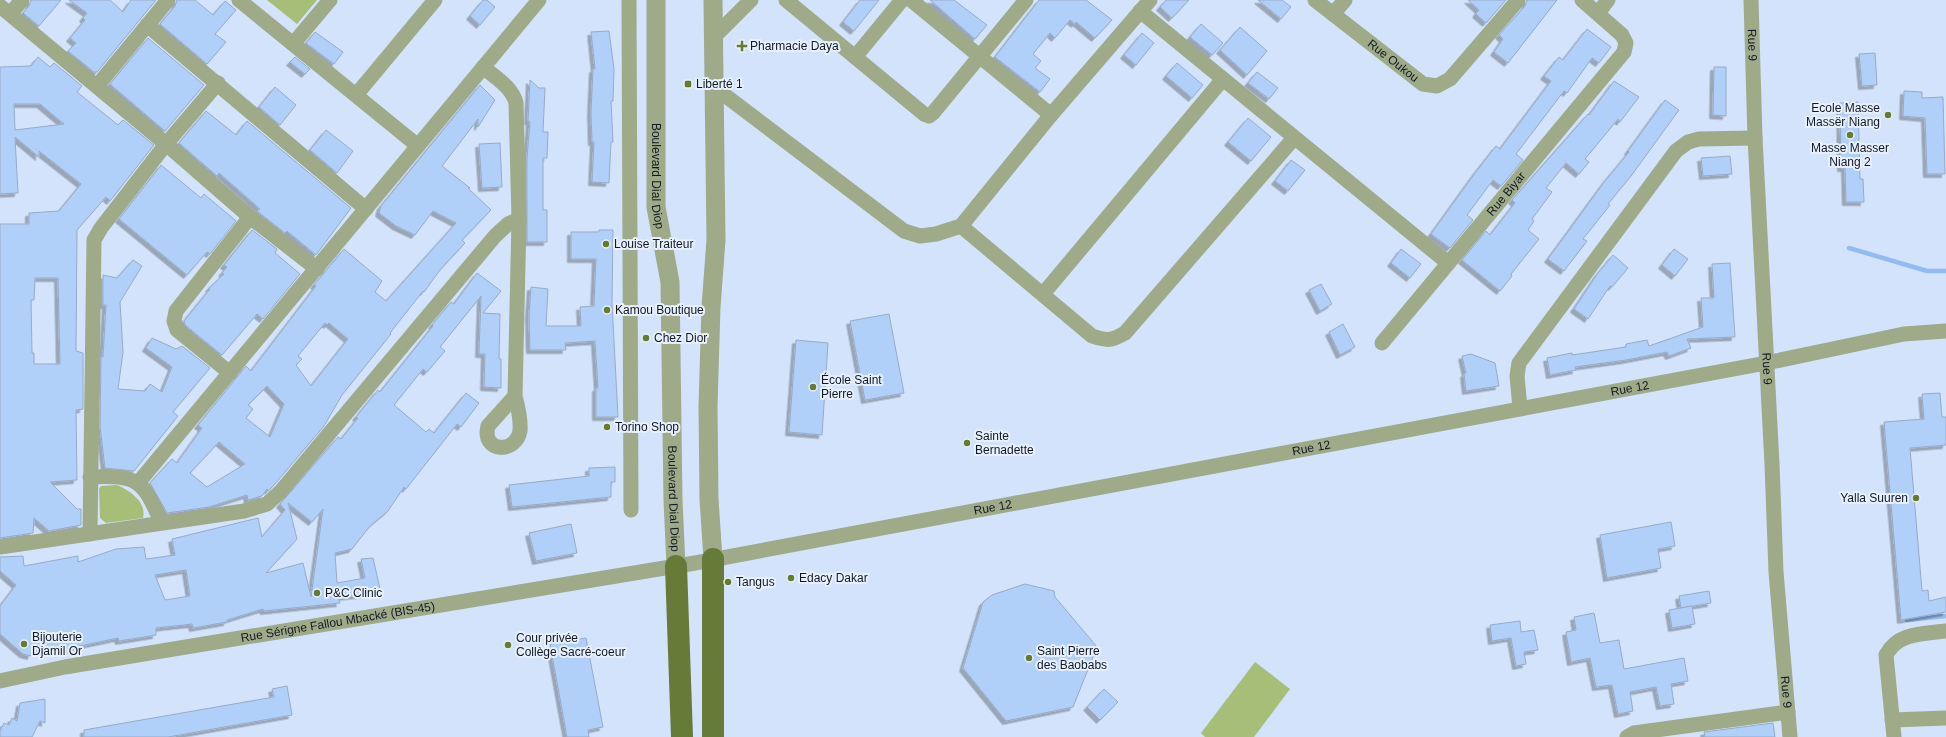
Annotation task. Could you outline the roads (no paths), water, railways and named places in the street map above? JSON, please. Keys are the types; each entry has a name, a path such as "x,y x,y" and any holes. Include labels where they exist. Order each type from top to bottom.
{"main road":[{"path":"713,559 713,737"},
{"path":"676,566 682,737"}],"street":[{"path":"22,0 5,10 166,144 250,217 317,269"},
{"path":"97,86 168,0"},
{"path":"239,0 418,146"},
{"path":"293,44 330,0"},
{"path":"356,95 435,0"},
{"path":"138,483 539,0"},
{"path":"629,0 631,510"},
{"name":"Boulevard Dial Diop","path":"656,0 656,207 670,289 673,500 676,566"},
{"path":"713,0 716,240 711,307 708,406 709,499 713,559"},
{"path":"713,38 751,0"},
{"path":"786,0 924,114 929,116 980,57 1026,0"},
{"path":"855,57 902,0"},
{"path":"911,0 1051,115"},
{"name":"Rue Oukou","path":"1315,0 1423,84 1437,86 1450,79 1518,0"},
{"path":"1333,14 1345,0"},
{"path":"1582,0 1598,12 1608,0"},
{"name":"Rue 9","path":"1751,0 1755,138 1776,572 1790,737"},
{"path":"714,87 904,231 920,236 936,234 961,226 1051,115 1145,5 1223,79 1448,263"},
{"name":"Rue Biyar","path":"1382,343 1624,52 1626,43 1622,35 1598,12"},
{"path":"147,25 218,83 366,209"},
{"path":"483,67 508,88 514,96 520,219 515,396"},
{"path":"1043,294 1223,79"},
{"path":"90,534 94,240 101,228 166,144 218,83"},
{"path":"961,226 1092,336 1105,340 1115,339 1125,333 1294,138"},
{"path":"1520,408 1517,376 1519,363 1676,151 1688,142 1699,139 1755,138"},
{"path":"230,373 177,330 174,321 176,311 250,217"},
{"path":"0,548 244,510 267,504 281,491 495,236 508,224 520,219"},
{"name":"Rue 12","path":"676,566 1766,363 1904,334 1946,331"},
{"path":"90,477 128,477 138,483 151,498 161,522"},
{"name":"Rue Sérigne Fallou Mbacké (BIS-45)","path":"0,681 73,666 676,566"},
{"path":"1894,737 1886,655 1889,649 1898,640 1907,636 1946,631"},
{"path":"1627,737 1634,733 1788,712"},
{"path":"1892,720 1946,718"}],"waterway":[{"path":"1849,248 1927,271 1946,271"},
{"path":"1907,620 1946,616"}],"place":[{"name":"Pharmacie Daya","path":"742,46"},
{"name":"Liberté 1","path":"688,84"},
{"name":"Ecole Masse Massër Niang","path":"1888,115"},
{"name":"Masse Masser Niang 2","path":"1850,135"},
{"name":"Louise Traiteur","path":"606,244"},
{"name":"Kamou Boutique","path":"607,310"},
{"name":"Chez Dior","path":"646,338"},
{"name":"École Saint Pierre","path":"813,387"},
{"name":"Torino Shop","path":"607,427"},
{"name":"Sainte Bernadette","path":"967,443"},
{"name":"Yalla Suuren","path":"1916,498"},
{"name":"Edacy Dakar","path":"791,578"},
{"name":"Tangus","path":"728,582"},
{"name":"P&C Clinic","path":"317,593"},
{"name":"Bijouterie Djamil Or","path":"24,644"},
{"name":"Cour privée Collège Sacré-coeur","path":"508,645"},
{"name":"Saint Pierre des Baobabs","path":"1029,658"}]}
